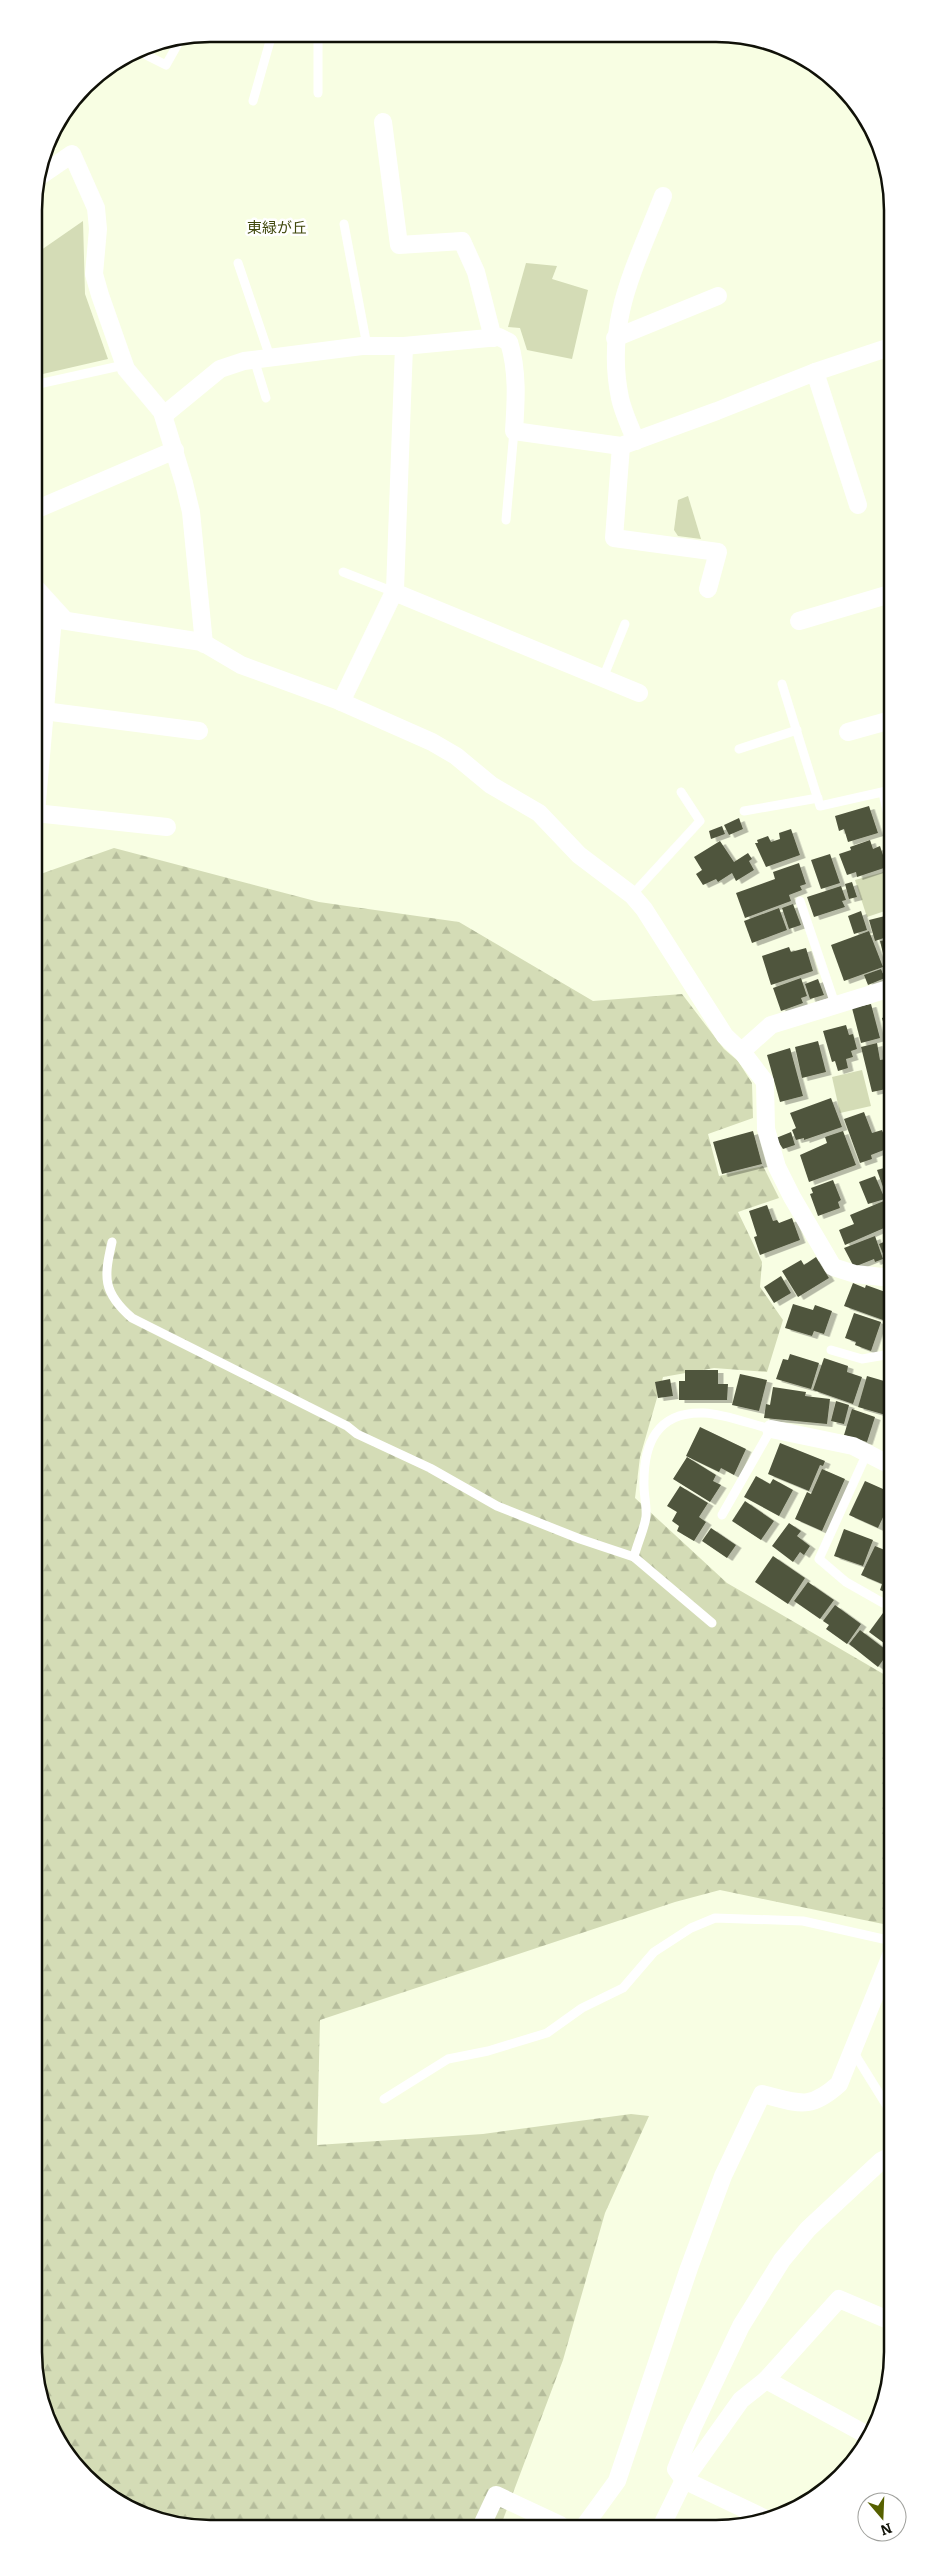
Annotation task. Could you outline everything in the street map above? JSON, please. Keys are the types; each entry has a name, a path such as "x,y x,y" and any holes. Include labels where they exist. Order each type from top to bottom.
{"street":[{"path":"383,122 400,245 462,242 476,272 493,338"},
{"path":"47,171 72,154 96,208 98,230 94,274 124,365 164,415 190,512 204,644"},
{"path":"663,196 620,306 615,338 615,366 628,443 614,538 718,552 708,589"},
{"path":"615,338 718,296"},
{"path":"164,415 220,369 262,358 367,346 404,346 499,337 509,342 514,360 516,399 514,431 628,443 717,412 815,372 884,349"},
{"path":"341,702 394,592 404,346"},
{"path":"815,372 858,504"},
{"path":"43,507 174,450"},
{"path":"394,592 640,693"},
{"path":"799,622 884,596"},
{"path":"43,597 59,619 43,698"},
{"path":"43,617 204,644 241,665 341,702 432,742 456,756 491,785 539,813 579,855 632,895 644,909 725,1036 742,1051 765,1082 766,1129 777,1167 792,1197 833,1267 855,1274 884,1277"},
{"path":"43,711 199,731"},
{"path":"848,732 884,722"},
{"path":"43,814 167,827"},
{"path":"742,1051 771,1025 884,990"},
{"path":"770,1429 853,1446 884,1462"},
{"path":"589,2520 617,2481 689,2268 723,2176 762,2094 803,2104 823,2099 840,2084 884,1974"},
{"path":"757,2515 684,2480 676,2470 692,2429 741,2326 782,2260 808,2229 884,2160"},
{"path":"664,2520 684,2480 741,2400 766,2380 838,2298 884,2318"},
{"path":"766,2380 863,2433"},
{"path":"484,2520 496,2495 549,2520"}],"lane":[{"path":"253,101 269,43"},
{"path":"318,43 318,93"},
{"path":"146,55 166,65 176,46"},
{"path":"344,224 367,346"},
{"path":"238,262 262,358 266,398"},
{"path":"43,383 124,365"},
{"path":"506,520 514,431"},
{"path":"344,572 394,592"},
{"path":"603,678 625,624"},
{"path":"782,684 798,730 820,806 884,793"},
{"path":"739,749 798,730"},
{"path":"632,895 700,821 681,792"},
{"path":"744,811 818,798"},
{"path":"800,901 835,1004"},
{"path":"112,1242 105,1273 109,1290 121,1308 132,1318 347,1426 357,1434 430,1468 497,1506 580,1539 634,1557 712,1623"},
{"path":"831,1350 862,1359 884,1355"},
{"path":"634,1557 646,1517 644,1484 653,1435 669,1419 686,1413 706,1413 770,1429 722,1515"},
{"path":"867,1453 818,1559 846,1582 883,1603"},
{"path":"384,2099 448,2059 488,2051 547,2033 582,2008 623,1988 654,1952 690,1928 714,1918 803,1921 884,1939"},
{"path":"854,2053 884,2101"}],"green space":[{"path":"83,221 85,294 108,359 43,374 43,249"},
{"path":"526,263 557,266 552,279 588,290 572,359 527,350 520,328 508,327"},
{"path":"688,496 701,539 678,536 674,530 678,500"},
{"path":"114,848 319,902 459,922 593,1001 682,994 724,1049 738,1061 752,1083 753,1118 708,1134 719,1176 763,1166 779,1198 738,1212 762,1262 760,1287 783,1320 767,1372 714,1368 663,1377 640,1457 635,1498 727,1583 884,1674 884,1924 720,1890 675,1902 320,2020 317,2145 483,2134 631,2114 649,2116 605,2213 563,2360 503,2520 211,2520 157,2511 136,2502 108,2485 84,2462 60,2426 51,2405 44,2373 42,2351 43,873"},
{"path":"884,872 884,911 867,917 855,880"},
{"path":"862,1070 871,1106 840,1113 832,1077"}],"building":[{"path":"869,806 878,833 848,842 844,829 839,831 835,816"},
{"path":"739,818 743,829 729,835 724,825"},
{"path":"722,826 725,834 711,839 709,831"},
{"path":"791,829 800,855 766,867 755,843 758,843 757,840 768,836 771,842 780,839 779,833"},
{"path":"870,840 873,849 880,846 884,858 884,868 857,877 856,872 847,875 839,854 851,850 850,847"},
{"path":"720,841 734,862 748,853 752,859 749,861 754,870 736,881 732,873 718,882 716,879 703,885 696,874 702,870 694,857"},
{"path":"830,854 840,883 821,889 811,860"},
{"path":"799,863 806,884 800,886 802,890 789,895 791,901 745,918 736,893 775,879 773,872"},
{"path":"852,882 857,897 849,899 845,884"},
{"path":"841,886 846,900 842,901 845,907 814,917 807,897"},
{"path":"793,904 801,925 789,929 782,908"},
{"path":"779,908 787,930 752,943 744,921"},
{"path":"861,911 867,930 854,934 848,916"},
{"path":"884,916 884,938 875,941 869,920"},
{"path":"869,931 883,967 844,981 831,945"},
{"path":"884,940 884,958 880,941"},
{"path":"789,947 791,952 806,948 813,971 771,985 762,956"},
{"path":"881,969 884,978 868,985 864,975"},
{"path":"801,978 807,996 801,998 803,1003 781,1011 773,988"},
{"path":"818,979 824,995 810,999 805,984"},
{"path":"871,1004 880,1038 861,1043 852,1008"},
{"path":"846,1025 849,1035 853,1034 857,1049 851,1051 853,1057 846,1059 848,1068 838,1071 835,1061 832,1062 823,1031"},
{"path":"818,1041 826,1072 802,1078 795,1047"},
{"path":"877,1043 880,1060 884,1059 884,1089 872,1092 861,1047"},
{"path":"790,1048 803,1096 780,1102 767,1055"},
{"path":"831,1098 842,1127 804,1140 804,1138 796,1140 792,1130 796,1128 790,1113"},
{"path":"864,1112 872,1133 882,1130 884,1150 871,1155 872,1159 860,1163 844,1119"},
{"path":"753,1131 762,1164 722,1174 713,1142"},
{"path":"843,1131 856,1165 809,1182 800,1155 827,1143 825,1137"},
{"path":"791,1132 795,1145 783,1149 776,1138"},
{"path":"884,1168 884,1190 877,1170"},
{"path":"875,1176 884,1199 868,1204 859,1182"},
{"path":"833,1180 841,1200 838,1202 840,1208 818,1216 810,1194 813,1193 811,1188"},
{"path":"884,1201 884,1228 845,1245 839,1230 854,1224 850,1215"},
{"path":"767,1205 773,1221 777,1220 779,1223 792,1218 800,1240 760,1255 754,1237 757,1236 749,1211"},
{"path":"875,1236 883,1259 875,1262 874,1259 854,1267 844,1248"},
{"path":"884,1242 884,1256 879,1244"},
{"path":"816,1257 829,1278 798,1297 782,1271 801,1260 804,1265"},
{"path":"781,1276 791,1293 774,1303 764,1287"},
{"path":"853,1283 865,1288 866,1285 884,1291 883,1320 844,1306"},
{"path":"793,1304 813,1310 815,1305 832,1311 824,1334 814,1331 812,1336 785,1328"},
{"path":"854,1313 881,1322 871,1351 855,1345 856,1342 845,1338"},
{"path":"790,1354 819,1363 811,1389 776,1379 783,1359 788,1360"},
{"path":"824,1358 848,1366 847,1372 862,1377 853,1404 813,1390"},
{"path":"685,1370 718,1370 718,1384 728,1384 727,1400 679,1400 679,1381 685,1381"},
{"path":"740,1374 767,1380 759,1411 732,1405"},
{"path":"867,1376 884,1381 884,1415 858,1407"},
{"path":"670,1379 673,1396 658,1398 655,1382"},
{"path":"773,1387 806,1392 805,1396 830,1399 827,1424 764,1418 766,1404 770,1405"},
{"path":"836,1401 849,1405 844,1424 831,1421"},
{"path":"852,1409 875,1417 867,1442 844,1435"},
{"path":"700,1427 746,1449 734,1475 721,1468 719,1472 686,1456"},
{"path":"780,1443 825,1461 823,1466 820,1465 809,1491 768,1474"},
{"path":"687,1457 716,1475 713,1481 721,1485 710,1502 673,1479"},
{"path":"822,1469 845,1479 822,1531 795,1519 807,1492 811,1494"},
{"path":"756,1476 770,1484 773,1479 793,1490 779,1516 744,1497"},
{"path":"865,1481 884,1489 884,1515 878,1528 849,1515"},
{"path":"680,1486 708,1503 699,1517 706,1522 694,1541 677,1531 679,1526 672,1521 677,1512 667,1506"},
{"path":"745,1501 774,1521 761,1540 732,1521"},
{"path":"789,1523 801,1531 797,1536 810,1546 804,1555 800,1552 793,1562 772,1546"},
{"path":"711,1528 736,1545 727,1558 702,1541"},
{"path":"844,1529 873,1540 863,1566 834,1556"},
{"path":"875,1546 884,1550 884,1592 880,1590 882,1584 861,1575"},
{"path":"773,1556 805,1578 788,1604 755,1582"},
{"path":"808,1582 834,1600 820,1619 794,1601"},
{"path":"835,1605 861,1624 847,1644 826,1629 829,1625 823,1621"},
{"path":"883,1613 884,1614 884,1643 869,1632"},
{"path":"860,1630 884,1648 884,1659 878,1667 849,1644"}],"district":[{"name":"東緑が丘","path":"277,228"}]}
